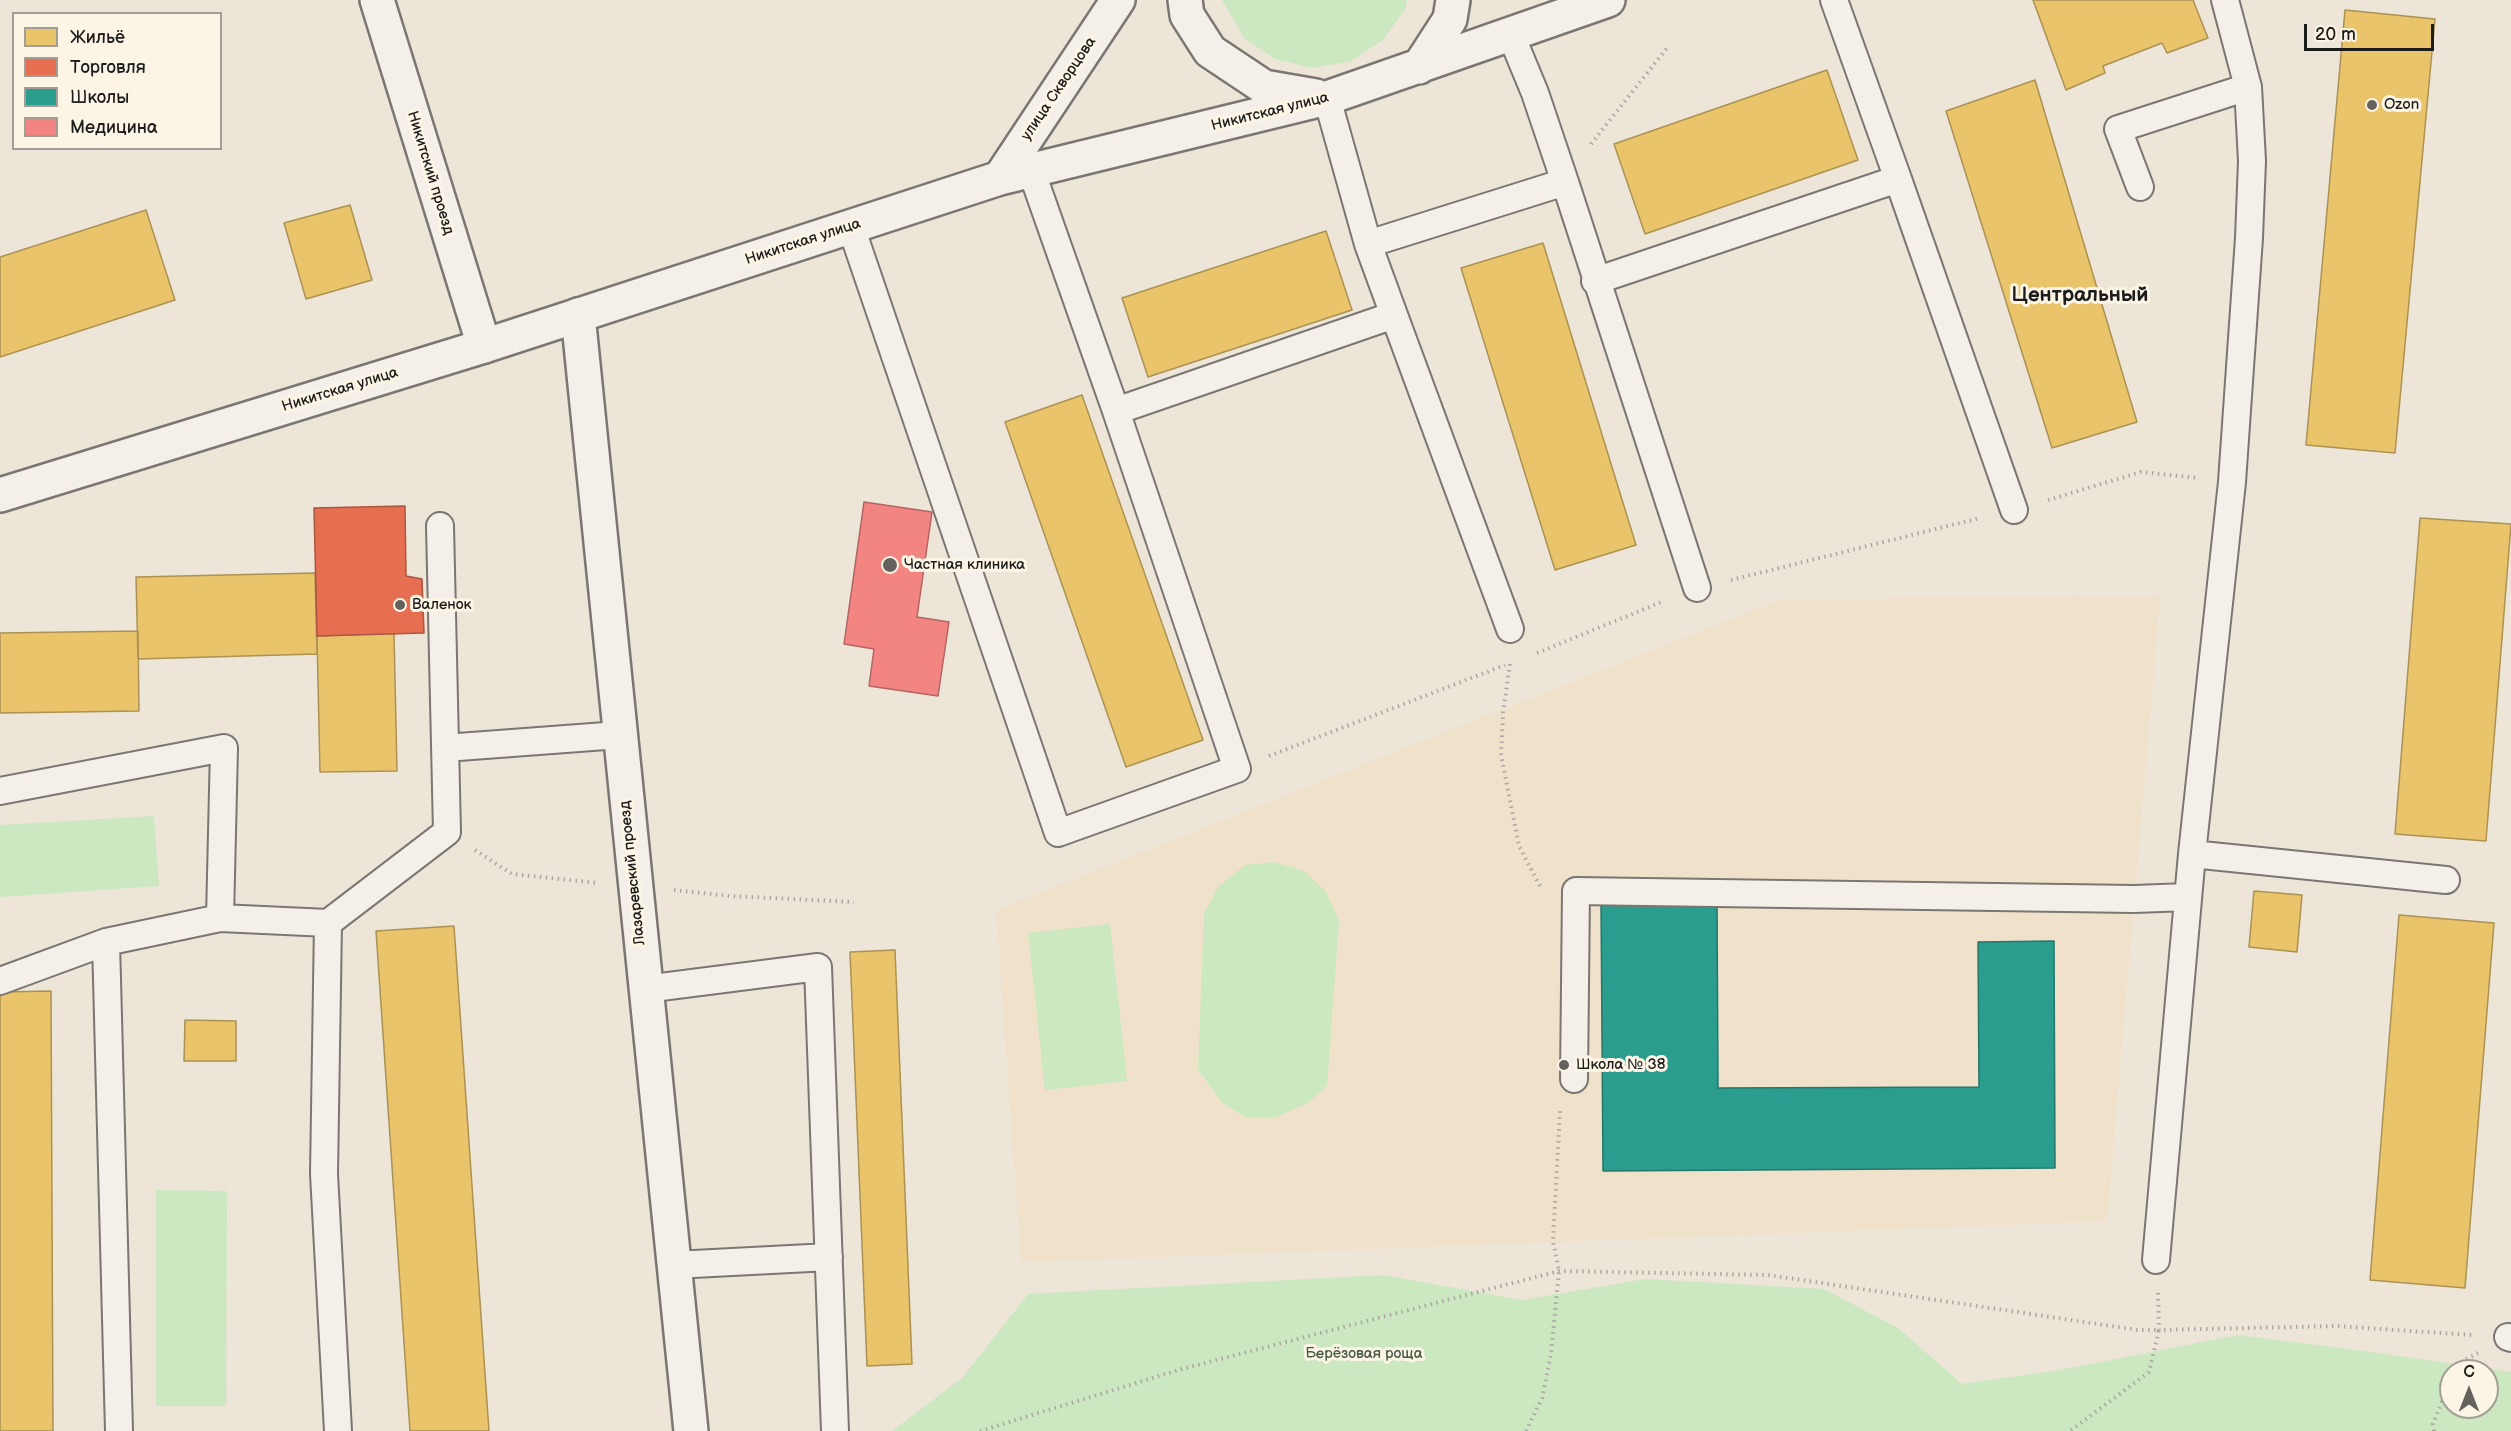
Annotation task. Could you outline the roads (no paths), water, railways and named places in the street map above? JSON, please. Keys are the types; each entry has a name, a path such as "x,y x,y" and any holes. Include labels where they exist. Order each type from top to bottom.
{"street":[{"name":"Никитский проезд","path":"377,0 484,346"},
{"name":"улица Скворцова","path":"1000,178 1118,0"},
{"path":"1185,0 1187,15 1210,51 1264,87 1327,98"},
{"path":"1419,67 1450,20 1453,0"},
{"name":"Никитская улица","path":"0,495 484,346 1000,178 1327,98 1608,0"},
{"name":"Лазаревский проезд","path":"578,315 691,1431"}],"lane":[{"path":"1834,0 2014,510"},
{"path":"2156,1260 2192,854 2232,482 2253,161 2248,87 2225,0"},
{"path":"1510,35 1535,93 1697,588"},
{"path":"2140,186 2118,129 2248,87"},
{"path":"1327,98 1368,244 1510,629"},
{"path":"851,227 1058,833 1237,769 1116,411 1031,170"},
{"path":"1595,280 1898,178"},
{"path":"1368,244 1565,182"},
{"path":"1116,411 1394,315"},
{"path":"0,981 106,942 220,918 328,923 447,831 440,526"},
{"path":"445,748 619,735"},
{"path":"0,791 224,748 220,918"},
{"path":"2192,854 2446,880"},
{"path":"1574,1079 1576,891 2134,900 2188,897"},
{"path":"328,923 324,1173 338,1431"},
{"path":"106,942 119,1431"},
{"path":"645,989 818,967 836,1431"},
{"path":"674,1265 829,1257"}],"place":[{"name":"Ozon","path":"2372,105"},
{"name":"Частная клиника","path":"890,565"},
{"name":"Валенок","path":"400,605"},
{"name":"Школа № 38","path":"1564,1065"}],"district":[{"name":"Центральный","path":"2080,296"}],"park label":[{"name":"Берёзовая роща","path":"1364,1354"}]}
